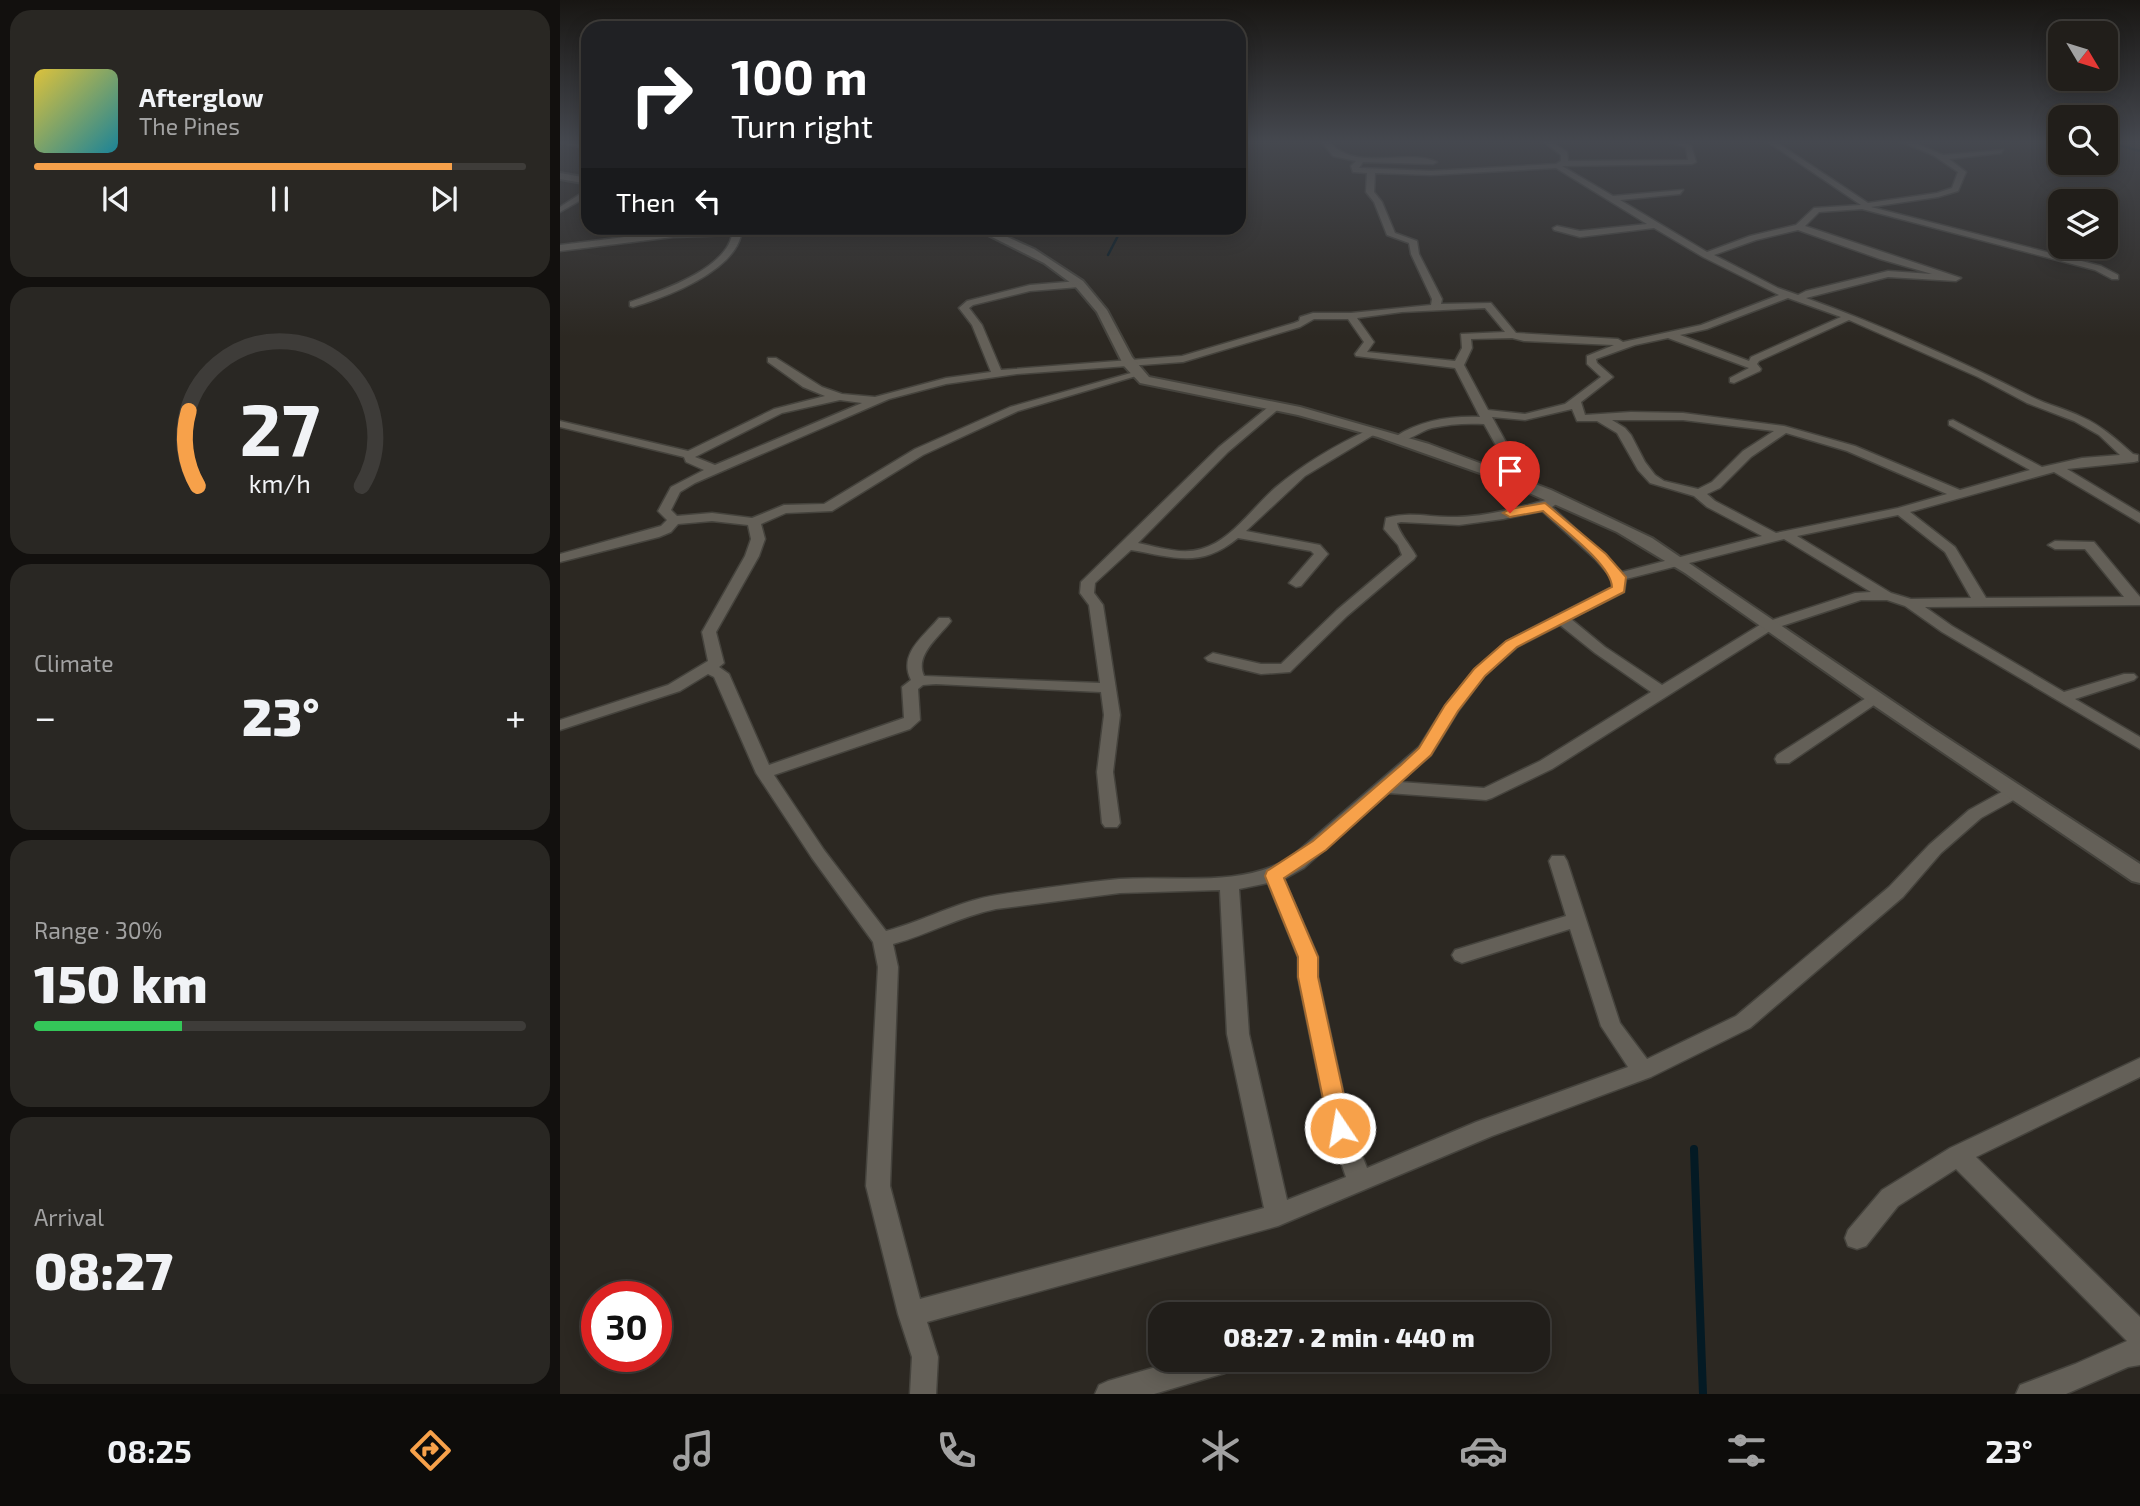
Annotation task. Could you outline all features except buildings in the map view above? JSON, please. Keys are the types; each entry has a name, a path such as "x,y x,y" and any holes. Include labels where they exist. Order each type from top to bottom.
{"street":[{"path":"1380,207 1391,235 1413,241 1415,254 1437,299 1435,308"},
{"path":"1625,207 1706,255 1787,295 1849,317 1967,368 2031,401 2078,419 2103,433 2135,458"},
{"path":"1706,255 1753,238 1798,227 1817,210 1853,207"},
{"path":"1870,207 2098,268 2115,277"},
{"path":"1557,228 1580,234 1656,225"},
{"path":"1798,227 1883,257 1956,278 1888,274 1809,293 1800,298"},
{"path":"560,248 665,235"},
{"path":"634,304 692,282 734,247 738,235"},
{"path":"994,235 1042,257 1079,284 1101,310 1133,370 1145,380 1276,406 1374,431 1510,480 1552,503 1625,530 1681,561 1768,626 2013,793 2140,874"},
{"path":"560,239 617,239"},
{"path":"997,373 977,325 964,308 970,303 1030,288 1079,284"},
{"path":"1581,419 1576,404 1579,398 1608,377 1592,364 1591,358 1596,354 1633,342 1704,327 1787,295"},
{"path":"1133,370 1049,367 997,373 946,381 878,400 675,490 664,512 674,520 712,517 754,522 784,509 827,508 919,452 1014,409 1133,370 1183,359 1297,325 1310,317 1488,305 1513,335"},
{"path":"1351,316 1369,342 1360,354 1459,365"},
{"path":"1751,365 1755,359 1849,317"},
{"path":"1459,365 1467,348 1465,335 1633,342"},
{"path":"1670,335 1756,369 1734,380"},
{"path":"772,360 791,374 836,398"},
{"path":"1459,365 1517,473 1510,480"},
{"path":"560,424 690,455 764,416 796,404 836,398 878,400"},
{"path":"1525,417 1576,404"},
{"path":"1111,823 1105,772 1112,715 1096,605 1087,593 1088,582 1218,453 1276,406"},
{"path":"1399,439 1423,425 1486,417 1685,418 1784,429 1810,435 1878,459 1959,494"},
{"path":"1597,417 1616,424 1633,445 1640,464 1650,478 1662,486 1676,485 1698,493 1711,504 1781,537 1888,596 1910,603 2138,602"},
{"path":"1953,423 2040,471"},
{"path":"1698,493 1716,485 1747,454 1784,429"},
{"path":"1127,545 1199,555 1222,546 1303,473 1332,452 1374,431"},
{"path":"690,455 690,459 715,470"},
{"path":"1619,577 1900,511 2040,471 2082,462 2135,458"},
{"path":"2057,468 2140,519"},
{"path":"883,940 919,930 975,906 996,902 1120,886 1228,883 1274,876 1319,846 1425,751 1451,709 1480,672 1512,644 1619,589 1619,577 1552,503"},
{"path":"1213,658 1261,669 1285,669 1342,613 1409,556 1404,544 1391,530 1391,521 1403,516 1424,516 1452,521 1552,503"},
{"path":"1900,511 1950,550 1982,604"},
{"path":"560,558 654,534 666,529 674,520"},
{"path":"560,725 674,688 716,663 709,632 752,556 758,539 754,522"},
{"path":"1234,533 1315,548 1321,554 1296,583"},
{"path":"2055,545 2089,545 2138,602"},
{"path":"1387,787 1486,794 1546,765 1768,626 1860,596 1888,596"},
{"path":"1910,603 1947,629 2140,744"},
{"path":"1560,618 1600,650 1663,693"},
{"path":"919,681 913,669 915,656 944,621"},
{"path":"710,669 721,674 764,773 818,854 883,940 888,968 878,1185 911,1314 925,1357 923,1394"},
{"path":"2064,697 2129,677"},
{"path":"764,773 904,725 912,720 911,687 919,681 936,679 1108,688"},
{"path":"1783,759 1874,698"},
{"path":"911,1314 1278,1216 1484,1129 1643,1071 1743,1022 1896,892 1935,849 1975,814 2013,793"},
{"path":"1558,861 1611,1026 1643,1071"},
{"path":"1274,876 1308,957 1308,977 1340,1128 1360,1182"},
{"path":"1228,883 1238,1034 1278,1216"},
{"path":"1462,955 1577,920"},
{"path":"1857,1238 1890,1198 1958,1155 2140,1067"},
{"path":"1958,1155 2140,1335"},
{"path":"2029,1394 2079,1376 2126,1354 2140,1352"},
{"path":"1108,1394 1184,1372"}],"waterway":[{"path":"1108,255 1118,235"},
{"path":"1694,1149 1703,1394"}],"route":[{"path":"1340,1128 1308,977 1308,957 1274,876 1319,846 1407,769 1425,751 1451,709 1480,672 1512,644 1619,589 1619,577 1601,557 1545,507 1510,513"}]}
